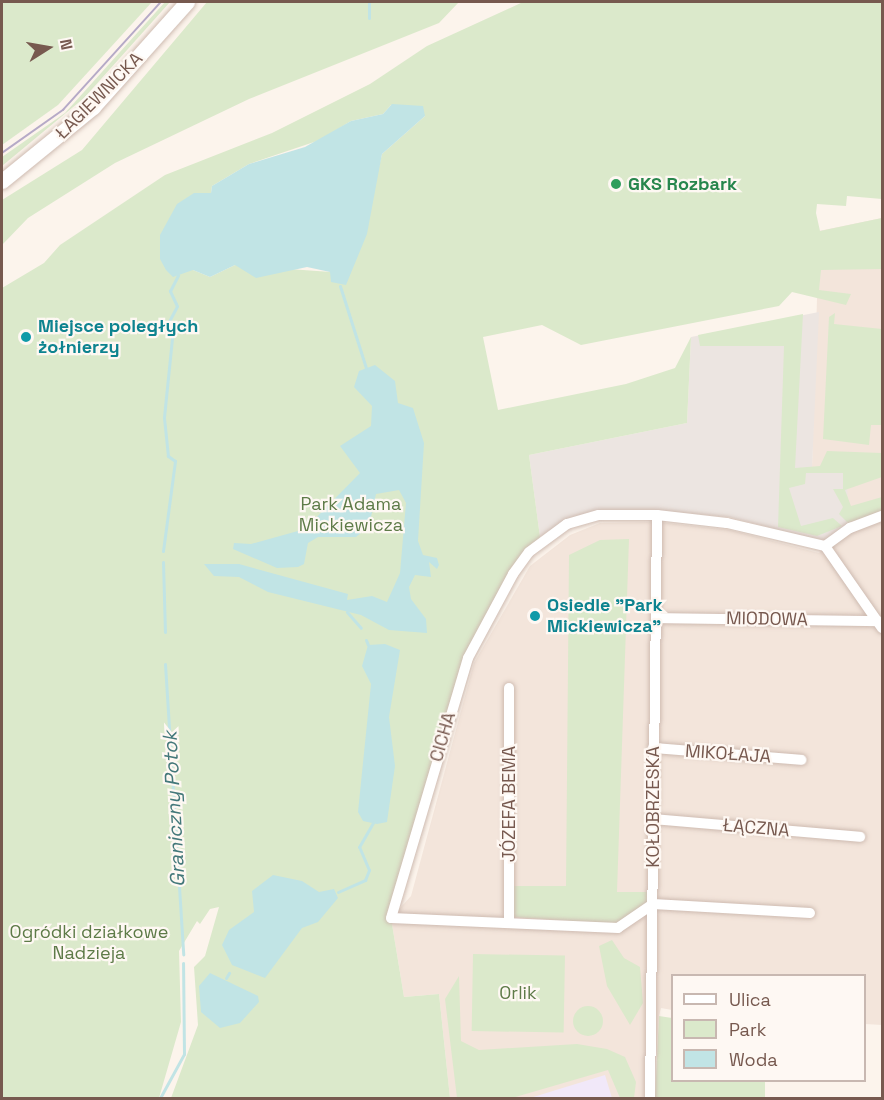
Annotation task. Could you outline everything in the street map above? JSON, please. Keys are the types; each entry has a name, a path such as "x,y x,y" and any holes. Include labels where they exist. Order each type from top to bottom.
{"main road":[{"name":"ŁAGIEWNICKA","path":"2,170 86,100 174,2"},
{"name":"ŁAGIEWNICKA","path":"2,181 93,107 187,2"}],"street":[{"name":"CICHA","path":"653,904 618,928 509,921 391,918 468,658 513,574 553,533 599,515 657,515 727,523 825,546"},
{"name":"KOŁOBRZESKA","path":"650,1098 657,515"},
{"path":"880,624 825,546 850,528 882,516"},
{"name":"MIODOWA","path":"656,618 880,624"},
{"name":"JÓZEFA BEMA","path":"509,688 509,921"},
{"name":"MIKOŁAJA","path":"653,748 802,760"},
{"name":"ŁĄCZNA","path":"652,819 860,837"},
{"path":"653,904 810,913"}],"shaded area":[{"path":"882,218 882,1025 866,1024 866,974 671,974 671,1010 661,1008 659,1016 653,1098 450,1098 439,994 404,997 391,918 411,896 474,663 530,566 570,535 600,523 657,522 730,530 819,553 848,526 812,468 819,231"},
{"path":"819,312 812,468 847,471 848,526 830,543 729,517 658,511 563,521 540,537 529,455 687,423 691,337"},
{"path":"605,1075 612,1098 530,1098"}],"green space":[{"path":"2,2 152,2 58,105 2,145"},
{"path":"165,2 170,2 84,98 2,166 2,157 65,113"},
{"path":"207,2 459,2 439,23 249,99 115,163 28,218 2,245 2,200 82,150"},
{"path":"523,2 882,2 882,199 847,196 846,206 817,204 816,213 820,231 882,218 882,269 821,270 819,290 851,294 846,305 792,292 779,306 581,345 542,325 483,337 498,410 626,384 675,368 691,337 687,423 529,455 540,537 513,574 468,658 391,918 404,997 439,994 450,1098 171,1098 198,1025 194,967 205,956 219,907 210,909 200,924 197,921 179,951 181,1022 159,1098 2,1098 2,288 44,263 60,245 165,175 272,133 370,84 427,46","holes":["391,105 425,116 382,154 375,184 331,272 235,265 210,277 193,270 201,197 211,193 212,186 249,164 320,140 351,121 383,114"]},
{"path":"835,313 834,324 882,329 882,425 871,425 869,445 823,439 829,317"},
{"path":"803,314 795,468 820,466 827,451 882,453 882,477 845,490 851,506 882,497 882,511 848,523 839,514 843,507 833,489 843,489 843,473 806,473 805,484 789,488 801,526 833,518 842,526 817,536 778,527 784,346 700,346 698,335"},
{"path":"629,539 617,892 648,892 649,912 617,924 514,917 514,886 566,886 569,555 600,540"},
{"path":"612,940 624,958 640,967 643,1003 630,1025 607,986 599,946"},
{"name":"Orlik","path":"473,954 565,956 564,1033 472,1031"},
{"path":"459,976 461,1041 479,1050 577,1044 607,1049 625,1057 636,1082 634,1098 620,1098 608,1070 512,1098 457,1098 445,999"},
{"path":"588,1006 599,1010 603,1021 599,1032 588,1036 577,1032 573,1021 577,1010"},
{"path":"659,1016 671,1018 671,1082 765,1082 765,1098 655,1098"}],"water":[{"path":"392,104 423,106 425,116 382,154 367,234 346,285 331,282 330,272 307,267 256,278 235,265 210,277 193,270 173,277 166,270 160,259 160,235 177,204 194,193 211,193 212,186 249,164 305,147 351,121 383,114"},
{"path":"375,365 395,381 398,403 413,408 424,443 418,541 423,555 437,558 439,565 437,569 429,562 431,577 415,575 409,587 411,599 426,619 427,633 389,630 361,615 268,592 239,577 214,576 204,564 239,564 348,594 347,600 372,596 387,602 400,573 406,503 399,490 376,494 369,526 356,537 318,537 308,543 304,564 298,567 277,568 233,549 234,543 251,544 305,529 360,473 340,446 371,426 372,406 354,387 359,371"},
{"path":"385,644 400,650 389,717 395,766 387,822 377,824 363,821 358,812 371,684 362,666 368,645"},
{"path":"273,875 302,881 319,892 334,889 338,898 318,922 302,928 265,978 232,965 222,945 229,930 254,912 252,891"},
{"path":"210,973 258,996 259,1002 240,1023 220,1028 201,1012 199,986"}],"waterway":[{"name":"Graniczny Potok","path":"369,2 369,18"},
{"name":"Graniczny Potok","path":"163,551 175,461 168,456 164,417 172,338 167,325 177,306 170,291 178,275"},
{"path":"340,286 366,368"},
{"name":"Graniczny Potok","path":"163,562 165,632"},
{"path":"347,612 361,628"},
{"path":"366,640 368,645"},
{"name":"Graniczny Potok","path":"165,664 183,954"},
{"path":"338,892 365,880 369,870 359,847 373,823"},
{"name":"Graniczny Potok","path":"160,1098 184,1054 183,963"},
{"path":"226,978 229,973"}],"tram line":[{"path":"2,153 63,110 161,2"}],"place":[{"name":"GKS Rozbark","path":"616,184"},
{"name":"Miejsce poległych żołnierzy","path":"26,337"},
{"name":"Osiedle \"Park Mickiewicza\"","path":"535,616"}],"park label":[{"name":"Park Adama Mickiewicza","path":"351,515"},
{"name":"Ogródki działkowe Nadzieja","path":"89,943"}]}
